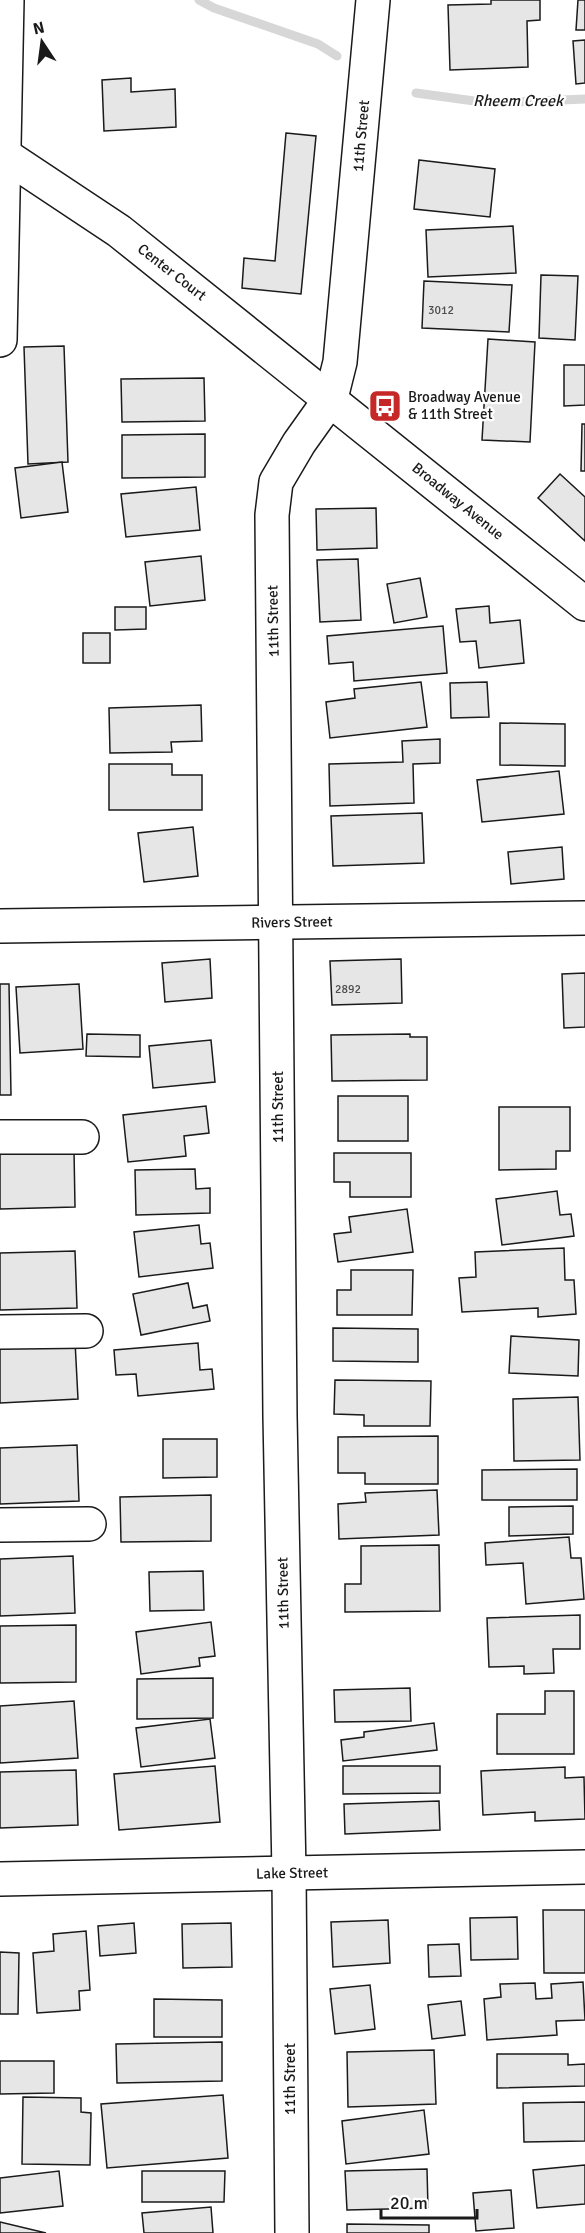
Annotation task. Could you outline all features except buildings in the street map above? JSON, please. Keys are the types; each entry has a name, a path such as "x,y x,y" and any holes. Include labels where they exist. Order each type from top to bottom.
{"street":[{"path":"0,340 6,156 7,0"},
{"name":"11th Street","path":"292,2233 289,1873 280,1393 272,515 276,483 298,443 331,398 340,362 373,0"},
{"name":"Center Court","path":"6,156 119,231 331,398"},
{"name":"Broadway Avenue","path":"331,398 585,604"},
{"name":"Rivers Street","path":"0,926 585,918"},
{"path":"0,1137 82,1137"},
{"path":"0,1332 86,1331"},
{"path":"0,1525 89,1524"},
{"name":"Lake Street","path":"0,1879 585,1867"}],"waterway":[{"name":"Rheem Creek","path":"199,0 214,8 318,44 337,56"},
{"name":"Rheem Creek","path":"416,93 489,103 585,99"}],"place":[{"name":"Broadway Avenue & 11th Street","path":"385,406"}]}
